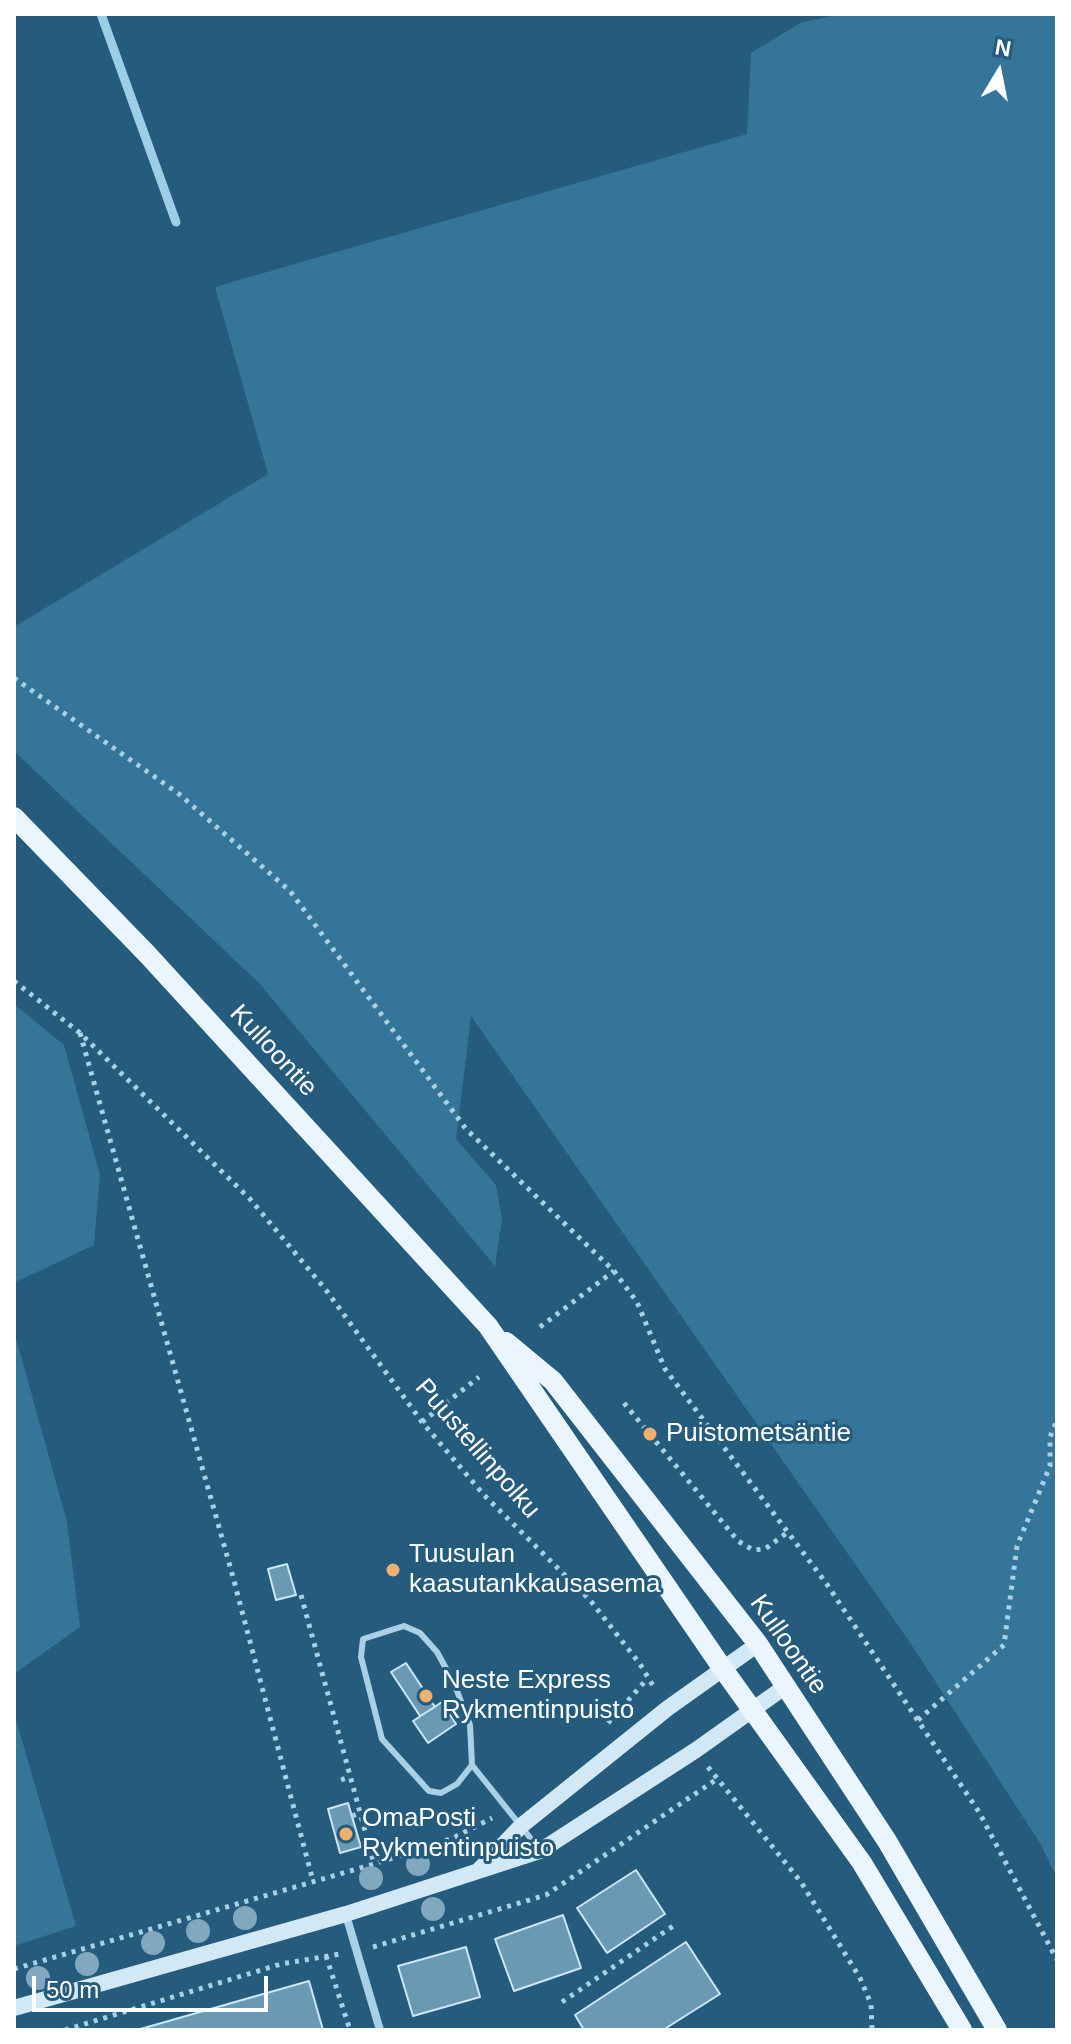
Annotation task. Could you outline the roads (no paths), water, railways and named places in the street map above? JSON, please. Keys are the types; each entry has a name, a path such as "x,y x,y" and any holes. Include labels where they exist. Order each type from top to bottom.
{"main road":[{"name":"Kulloontie","path":"14,817 158,965 488,1326 553,1381 758,1644 887,1841 997,2030"},
{"name":"Kulloontie","path":"488,1326 723,1669 862,1863 962,2030"}],"street":[{"path":"474,1875 521,1826 668,1708 758,1644"},
{"path":"14,2008 346,1914 474,1875 540,1851 696,1750 786,1686"},
{"path":"346,1914 380,2030"}],"lane":[{"path":"472,1765 457,1784 441,1793 429,1791 410,1773 382,1739 361,1657 363,1639 404,1626 420,1633 437,1652 454,1683 470,1725 472,1765 540,1851"}],"waterway":[{"path":"101,14 176,222"}],"place":[{"name":"Puistometsäntie","path":"650,1434"},
{"name":"Tuusulan kaasutankkausasema","path":"393,1570"},
{"name":"Neste Express Rykmentinpuisto","path":"426,1696"},
{"name":"OmaPosti Rykmentinpuisto","path":"346,1834"}]}
